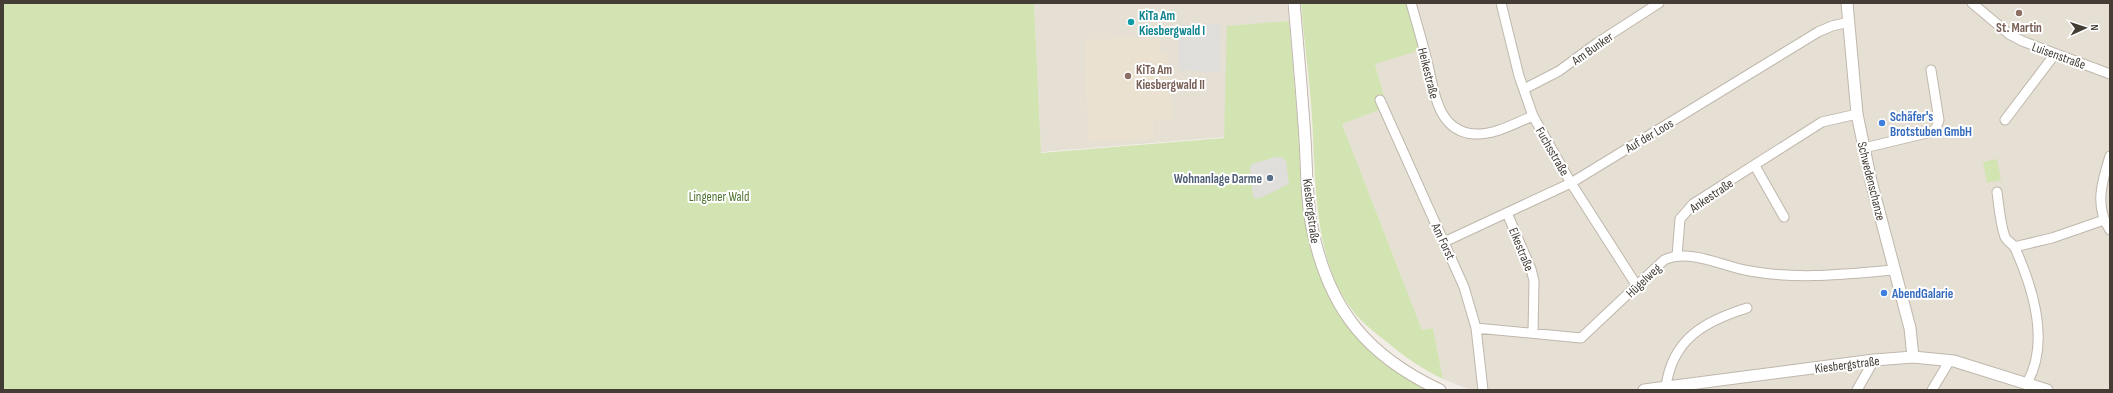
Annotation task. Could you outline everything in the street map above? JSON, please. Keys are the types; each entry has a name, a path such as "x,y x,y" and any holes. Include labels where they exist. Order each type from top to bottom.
{"street":[{"name":"Kiesbergstraße","path":"1294,3 1312,231 1331,292 1348,318 1367,342 1417,379 1440,390"},
{"name":"Heikestraße","path":"1411,3 1435,100 1446,119 1453,126 1464,132 1476,134 1490,132 1533,116"},
{"name":"Fuchsstraße","path":"1501,3 1524,89 1533,116 1571,183 1637,286"},
{"name":"Am Bunker","path":"1524,89 1559,71 1659,3"},
{"name":"Schwedenschanze","path":"1847,3 1857,114 1894,270 1910,328 1913,357"},
{"name":"Luisenstraße","path":"1972,3 2009,34 2022,41 2110,74"},
{"name":"Auf der Loos","path":"1444,242 1571,183 1818,32 1832,26 1849,22"},
{"path":"2005,120 2056,54"},
{"path":"1864,148 1931,132 1936,128 1939,120 1931,70"},
{"name":"Am Forst","path":"1380,100 1464,287 1476,328 1483,390"},
{"name":"Ankestraße","path":"1677,256 1680,219 1693,204 1822,122 1857,114"},
{"path":"2110,156 2100,199 2104,220 2110,230"},
{"path":"1755,166 1784,217"},
{"path":"1997,192 2005,238 2014,247 2031,293 2039,333 2037,359 2027,383"},
{"name":"Elkestraße","path":"1507,213 1531,268 1534,281 1533,333"},
{"path":"2014,247 2052,238 2104,220"},
{"path":"1677,256 1698,258 1751,272 1784,275 1840,276 1894,270"},
{"name":"Hügelweg","path":"1476,328 1581,338 1664,260 1677,256"},
{"path":"1666,387 1671,363 1687,339 1700,327 1713,320 1748,308"},
{"name":"Kiesbergstraße","path":"1644,390 1874,360 1913,357 1954,361 2047,390"},
{"path":"1857,390 1874,360"},
{"path":"1932,390 1947,365"}],"shaded area":[{"path":"1034,3 1287,3 1289,21 1228,26 1224,137 1041,152"},
{"path":"1407,3 2110,3 2110,390 1471,390 1443,379 1433,328 1422,330 1342,124 1387,107 1375,64"},
{"path":"1220,24 1219,72 1179,70 1179,25"},
{"name":"KiTa Am Kiesbergwald II","path":"1160,38 1160,53 1168,53 1173,119 1153,119 1153,139 1088,142 1085,39"},
{"name":"Wohnanlage Darme","path":"1275,157 1282,157 1286,161 1289,184 1263,197 1255,199 1253,197 1250,168 1252,164"}],"green space":[{"name":"Lingener Wald","path":"3,3 1034,3 1041,153 1224,138 1227,26 1289,21 1298,127 1301,192 1307,233 1316,266 1328,294 1346,322 1435,390 3,390"},
{"path":"1301,3 1407,3 1420,50 1375,64 1387,107 1342,124 1422,330 1433,328 1443,379 1407,358 1362,321 1350,307 1338,287 1329,264 1323,241 1316,191 1311,104"},
{"path":"1997,159 2001,180 1987,183 1983,162"}],"place":[{"name":"St. Martin","path":"2019,13"},
{"name":"KiTa Am Kiesbergwald I","path":"1131,22"},
{"name":"KiTa Am Kiesbergwald II","path":"1128,76"},
{"name":"Schäfer's Brotstuben GmbH","path":"1882,123"},
{"name":"Wohnanlage Darme","path":"1270,178"},
{"name":"AbendGalarie","path":"1884,293"}]}
